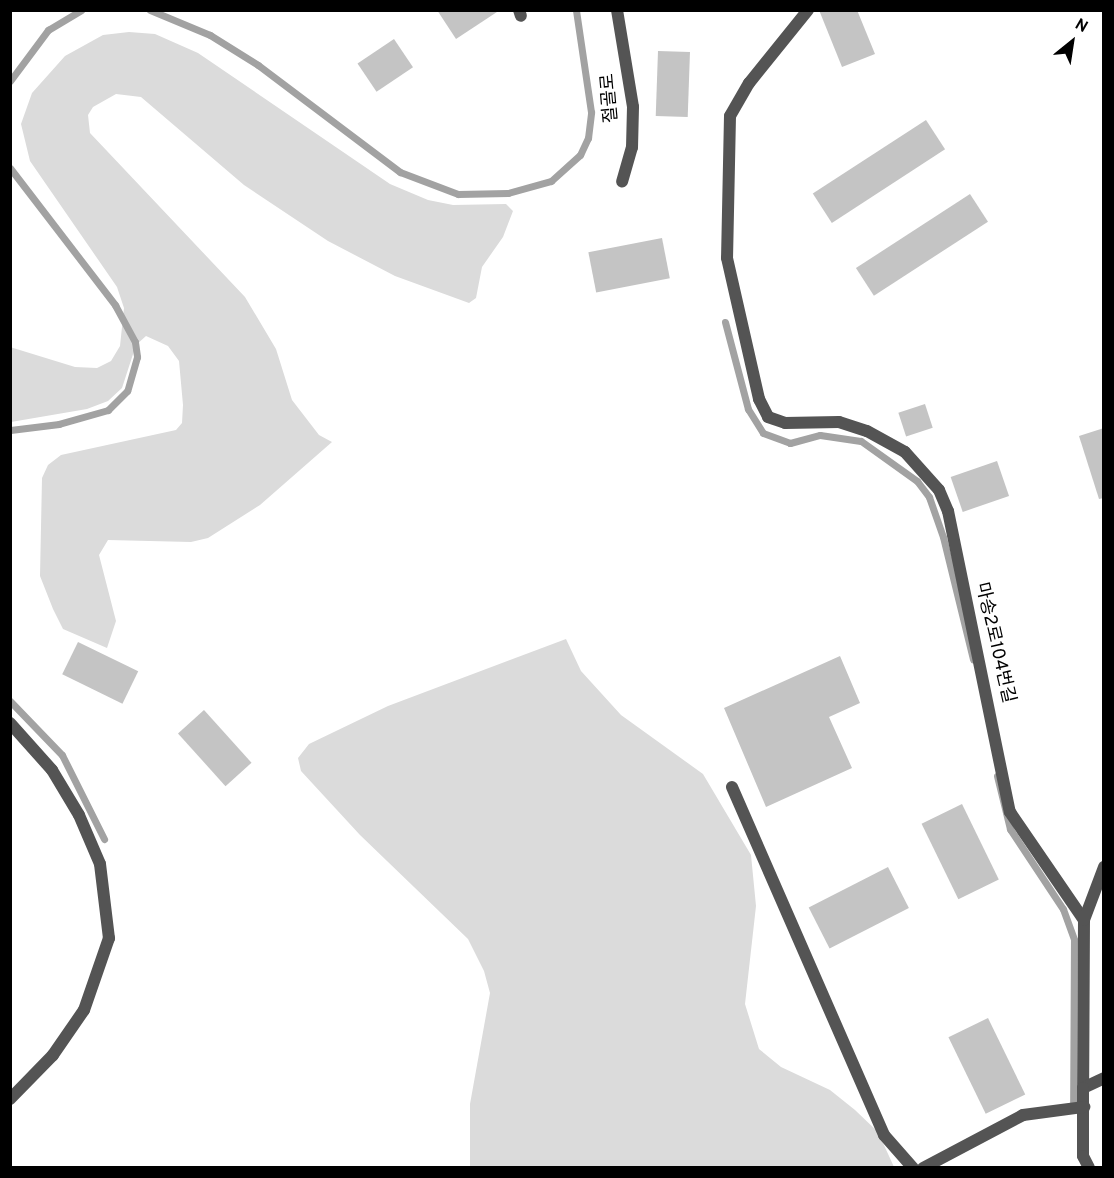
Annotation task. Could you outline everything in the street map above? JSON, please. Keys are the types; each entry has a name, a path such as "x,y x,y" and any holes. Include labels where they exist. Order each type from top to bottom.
{"lane":[{"name":"절골로","path":"617,10 633,107 632,147 622,182"},
{"name":"마송2로104번길","path":"808,10 749,83 729,116 728,258 732,289 759,399 768,417 785,423 839,422 867,431 905,452 939,490 948,511 1010,812 1084,920"},
{"path":"10,723 52,770 79,815 100,864 110,938 84,1011 53,1055 10,1099"},
{"path":"732,787 884,1135 913,1167"},
{"path":"1089,1167 1083,1156 1084,920 1104,867"},
{"path":"1083,1088 1104,1078"},
{"path":"923,1167 1023,1115 1084,1107"}],"shaded area":[{"path":"129,32 155,34 198,53 390,184 428,200 453,205 506,204 513,211 503,237 482,267 476,298 469,303 395,276 328,241 244,185 141,97 116,94 93,107 88,115 90,133 245,297 276,349 292,400 319,435 332,442 260,505 208,538 191,542 108,540 99,555 116,621 107,648 63,629 40,576 42,478 48,465 61,455 176,430 182,423 183,405 179,361 168,346 146,336 136,345 122,388 108,401 87,409 11,422 10,347 75,367 97,368 111,361 120,346 124,308 117,287 30,161 21,124 32,93 65,56 103,35"},
{"path":"566,639 581,671 621,715 703,774 751,855 756,906 745,1004 759,1049 781,1067 830,1090 855,1110 878,1132 894,1167 470,1167 470,1104 490,993 484,971 468,939 360,835 301,771 298,758 309,744 388,706"}],"building":[{"path":"437,10 500,10 456,39"},
{"path":"819,10 857,10 875,54 842,67"},
{"path":"394,39 413,67 377,92 358,64"},
{"path":"658,51 690,52 688,117 656,116"},
{"path":"926,120 945,149 832,223 813,194"},
{"path":"970,194 988,222 874,296 856,268"},
{"path":"662,238 670,278 596,293 588,252"},
{"path":"925,404 933,428 906,436 898,413"},
{"path":"1104,428 1104,498 1099,499 1079,436"},
{"path":"997,461 1009,496 963,512 951,477"},
{"path":"78,642 138,671 122,704 62,674"},
{"path":"840,656 860,703 829,717 852,768 766,807 724,708"},
{"path":"204,710 252,763 225,786 178,733"},
{"path":"962,804 999,879 958,899 922,824"},
{"path":"888,867 909,908 830,948 809,907"},
{"path":"988,1018 1025,1094 986,1114 948,1037"}],"waterway":[{"path":"10,81 48,30 81,10"},
{"path":"150,10 210,35 258,65 400,172 458,194 508,193 551,181 580,155 588,138 591,112 576,10"},
{"path":"10,168 115,305 135,342 137,357 127,391 108,410 59,424 10,430"},
{"path":"725,322 748,409 763,433 790,443 820,435 861,441 917,481 929,497 943,537 973,659"},
{"path":"10,701 62,755 104,839"},
{"path":"997,776 1010,829 1063,909 1074,940 1073,1109"}]}
